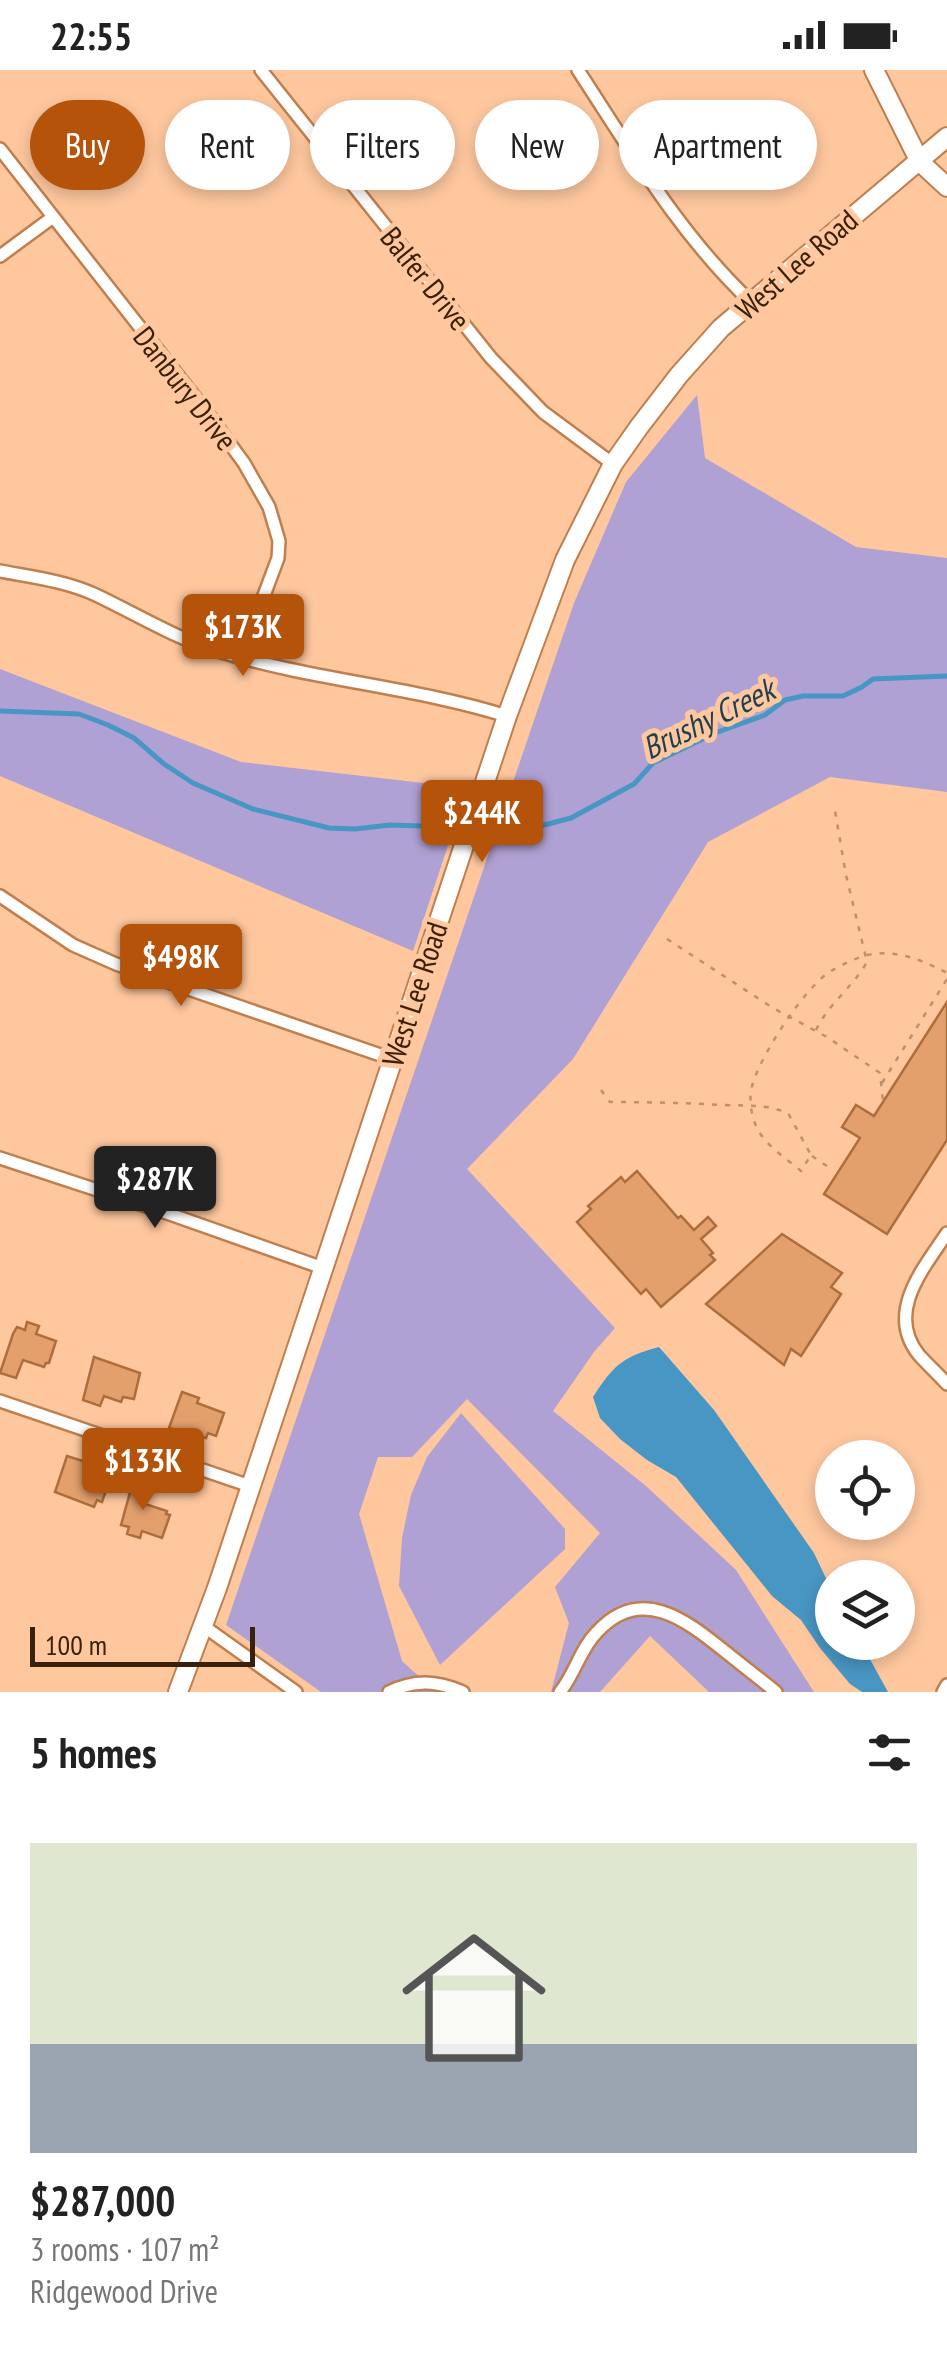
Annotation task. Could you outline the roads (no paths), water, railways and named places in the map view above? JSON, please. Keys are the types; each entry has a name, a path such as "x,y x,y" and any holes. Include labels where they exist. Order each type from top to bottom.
{"street":[{"name":"Balfer Drive","path":"262,70 491,358 543,412 612,464"},
{"path":"578,70 684,229 751,302"},
{"path":"874,70 920,162 947,187"},
{"name":"West Lee Road","path":"178,1692 217,1588 507,716 565,560 612,464 678,374 721,328 947,137"},
{"name":"Danbury Drive","path":"0,150 208,414 244,463 268,507 279,541 278,558 241,657"},
{"path":"0,256 53,217"},
{"path":"0,570 76,587 177,636 279,668 468,704 507,716"},
{"path":"0,896 73,945 116,964 392,1059"},
{"path":"0,1158 323,1268"},
{"path":"947,1233 912,1288 905,1316 906,1330 917,1352 947,1384"},
{"path":"0,1401 250,1486"},
{"path":"560,1692 600,1628 620,1615 642,1610 667,1612 688,1622 776,1692"},
{"path":"202,1625 296,1692"},
{"path":"389,1692 429,1682 463,1692"},
{"path":"943,1692 947,1686"}],"water":[{"path":"659,1347 714,1410 814,1553 817,1560 815,1641 801,1620 772,1596 676,1477 647,1460 600,1418 593,1397 620,1364"},
{"path":"830,1660 870,1660 888,1692 862,1692"}],"waterway":[{"name":"Brushy Creek","path":"498,830 529,829 571,818 634,784 653,763 715,733 765,715 785,700 843,696 873,679 947,676"},
{"name":"Brushy Creek","path":"0,711 79,714 108,725 134,738 193,783 253,809 329,828 452,827"}]}
